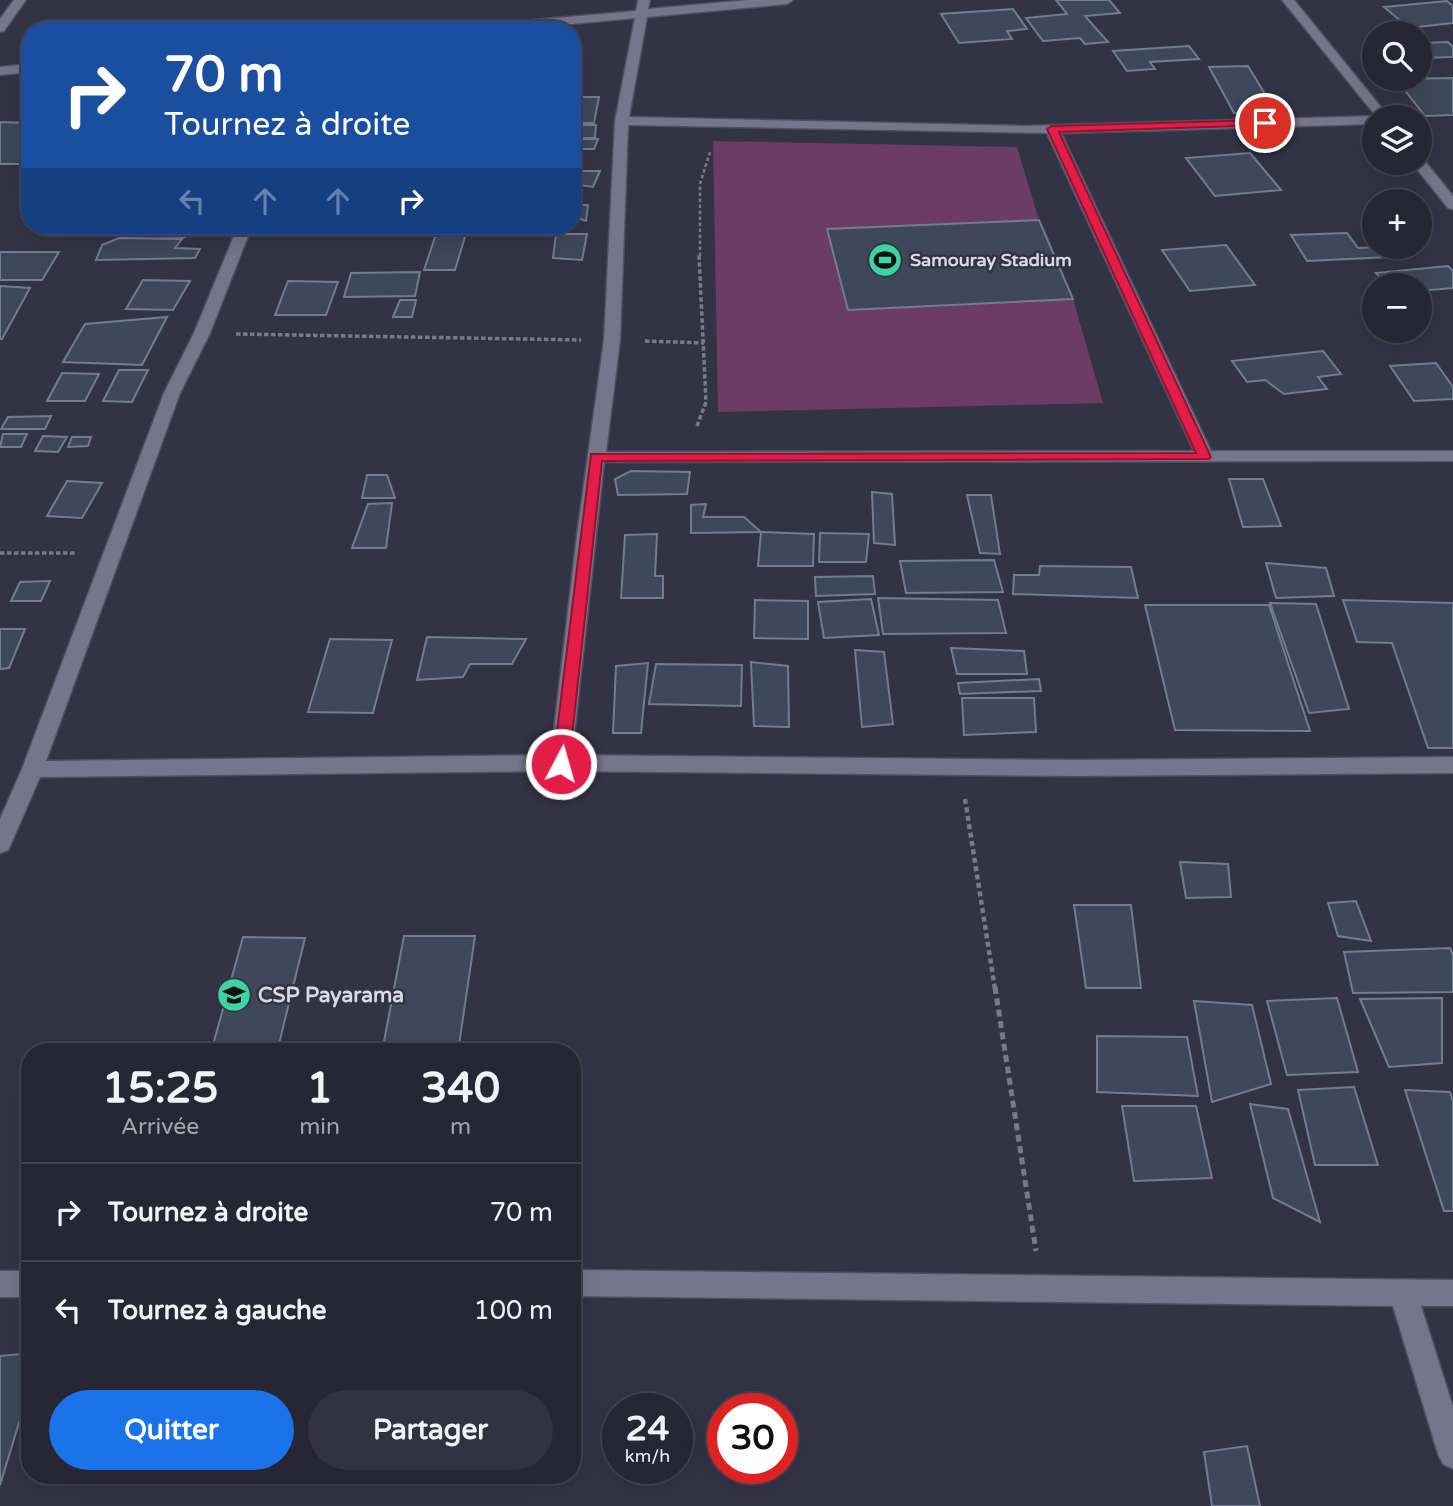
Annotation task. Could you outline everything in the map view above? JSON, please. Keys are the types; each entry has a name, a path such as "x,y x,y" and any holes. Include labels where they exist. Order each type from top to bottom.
{"street":[{"path":"0,28 20,0"},
{"path":"533,21 644,6 787,0"},
{"path":"1289,0 1373,105"},
{"path":"561,764 612,340 622,121 644,6"},
{"path":"0,71 21,69"},
{"path":"622,121 1052,129 1362,120"},
{"path":"1052,129 1205,457"},
{"path":"1429,175 1453,205"},
{"path":"0,844 33,769 172,393 202,333 241,235"},
{"path":"596,457 1453,456"},
{"path":"33,769 561,764 960,767 1453,765"},
{"path":"581,1283 1453,1293"},
{"path":"0,1284 21,1284"},
{"path":"1403,1292 1453,1454"}],"path":[{"path":"686,457 706,402 698,222 700,184 709,153 712,124"},
{"path":"202,333 704,343"},
{"path":"0,553 113,553"},
{"path":"960,767 1041,1288"}],"shaded area":[{"name":"Samouray Stadium","path":"713,141 1017,147 1039,220 1073,299 1103,403 718,412"}],"building":[{"path":"1056,0 1109,0 1120,13 1085,16 1108,42 1085,44 1080,38 1043,41 1026,18 1067,14"},
{"path":"1447,1 1453,6 1453,23 1432,25 1432,21 1401,21 1384,7"},
{"path":"1013,9 1027,29 1007,31 1012,39 959,43 941,14"},
{"path":"1448,42 1453,47 1453,57 1432,58 1432,43"},
{"path":"1189,46 1199,59 1150,62 1155,69 1127,71 1113,51"},
{"path":"1248,66 1276,112 1234,113 1209,67"},
{"path":"1432,78 1453,78 1453,115 1432,116 1432,105 1416,105 1405,91 1432,91"},
{"path":"581,97 599,97 594,123 581,123"},
{"path":"0,122 21,123 21,164 0,164"},
{"path":"581,125 596,125 595,138 581,138"},
{"path":"581,139 598,139 594,149 581,149"},
{"path":"1250,153 1281,190 1215,196 1186,158"},
{"path":"581,171 600,171 593,187 581,185"},
{"path":"581,205 588,205 586,221 581,219"},
{"path":"1039,220 1073,299 848,310 827,229"},
{"path":"1347,233 1358,248 1362,248 1362,258 1307,261 1291,235"},
{"path":"587,234 582,260 553,258 556,235"},
{"path":"125,235 187,235 185,237"},
{"path":"436,235 466,235 455,270 424,270"},
{"path":"119,238 182,239 175,248 200,249 195,258 96,260 102,245"},
{"path":"1226,245 1255,285 1190,291 1162,250"},
{"path":"0,252 59,252 42,280 0,280"},
{"path":"1448,266 1453,271 1453,288 1432,290 1432,273 1376,273"},
{"path":"420,272 415,296 344,297 351,273"},
{"path":"143,280 190,281 173,310 126,309"},
{"path":"288,281 338,282 326,315 275,315"},
{"path":"0,286 30,288 2,339 0,339"},
{"path":"400,300 416,300 412,317 393,317"},
{"path":"167,317 142,365 63,362 85,324"},
{"path":"1323,351 1341,374 1318,377 1327,389 1284,394 1265,380 1247,382 1232,361"},
{"path":"1436,363 1453,387 1453,399 1414,401 1390,366"},
{"path":"119,370 148,370 132,402 103,401"},
{"path":"62,373 99,374 85,401 47,401"},
{"path":"51,416 45,429 1,429 8,417"},
{"path":"3,434 27,434 21,447 0,447"},
{"path":"43,436 67,437 58,452 35,451"},
{"path":"72,437 91,437 88,446 68,447"},
{"path":"631,471 690,472 687,494 618,495 615,479"},
{"path":"367,475 387,475 395,498 362,498"},
{"path":"1229,479 1263,479 1281,526 1243,527"},
{"path":"67,481 102,483 82,518 47,516"},
{"path":"872,492 892,494 895,545 874,543"},
{"path":"967,495 991,495 1000,554 980,553"},
{"path":"392,503 386,548 352,548 368,504"},
{"path":"706,504 703,517 744,517 761,532 691,533 691,505"},
{"path":"761,532 814,534 813,566 758,566"},
{"path":"820,533 869,534 866,562 819,562"},
{"path":"657,534 655,576 663,576 663,598 621,598 625,535"},
{"path":"994,560 1003,592 906,593 900,561"},
{"path":"1266,563 1326,568 1334,596 1276,598"},
{"path":"1040,566 1131,567 1138,598 1013,594 1014,575 1039,575"},
{"path":"873,576 875,594 816,596 815,577"},
{"path":"50,581 41,601 11,601 20,582"},
{"path":"878,598 998,600 1006,633 883,634"},
{"path":"871,599 879,635 824,638 818,602"},
{"path":"755,600 808,601 808,639 754,638"},
{"path":"1343,600 1453,603 1453,748 1428,748 1392,643 1357,642"},
{"path":"1270,603 1316,604 1349,709 1309,713"},
{"path":"1145,605 1269,605 1310,731 1175,730"},
{"path":"0,629 25,629 9,668 0,669"},
{"path":"427,637 526,639 512,664 470,664 463,677 417,680"},
{"path":"330,639 392,640 373,713 308,712"},
{"path":"951,648 1024,651 1027,674 957,674"},
{"path":"855,650 884,652 893,724 862,727"},
{"path":"751,662 788,666 789,727 754,726"},
{"path":"648,663 641,733 613,733 616,666"},
{"path":"656,664 742,665 741,706 649,704"},
{"path":"1039,679 1041,691 960,694 958,683"},
{"path":"962,698 1034,698 1036,732 964,735"},
{"path":"1180,862 1228,864 1231,897 1186,898"},
{"path":"1356,901 1371,941 1338,936 1328,903"},
{"path":"1074,905 1131,905 1141,988 1086,988"},
{"path":"404,936 475,936 459,1043 384,1043"},
{"path":"243,937 305,938 279,1043 214,1043"},
{"path":"1450,948 1453,955 1453,992 1353,993 1344,952"},
{"path":"1337,998 1358,1072 1287,1075 1267,1001"},
{"path":"1442,998 1442,1063 1389,1067 1360,999"},
{"path":"1194,1001 1252,1005 1271,1084 1212,1102"},
{"path":"1097,1036 1187,1037 1198,1096 1097,1092"},
{"path":"1354,1087 1378,1165 1315,1165 1298,1090"},
{"path":"1405,1090 1450,1092 1453,1102 1453,1211 1444,1211"},
{"path":"1250,1104 1288,1109 1320,1222 1273,1198"},
{"path":"1122,1106 1196,1106 1212,1178 1134,1181"},
{"path":"21,1354 21,1416 0,1485 0,1356"},
{"path":"1247,1446 1260,1506 1212,1506 1204,1452"}],"place":[{"name":"Samouray Stadium","path":"885,260"},
{"name":"CSP Payarama","path":"234,995"}],"route":[{"path":"561,764 596,457 1205,457 1052,129 1265,123"}]}
